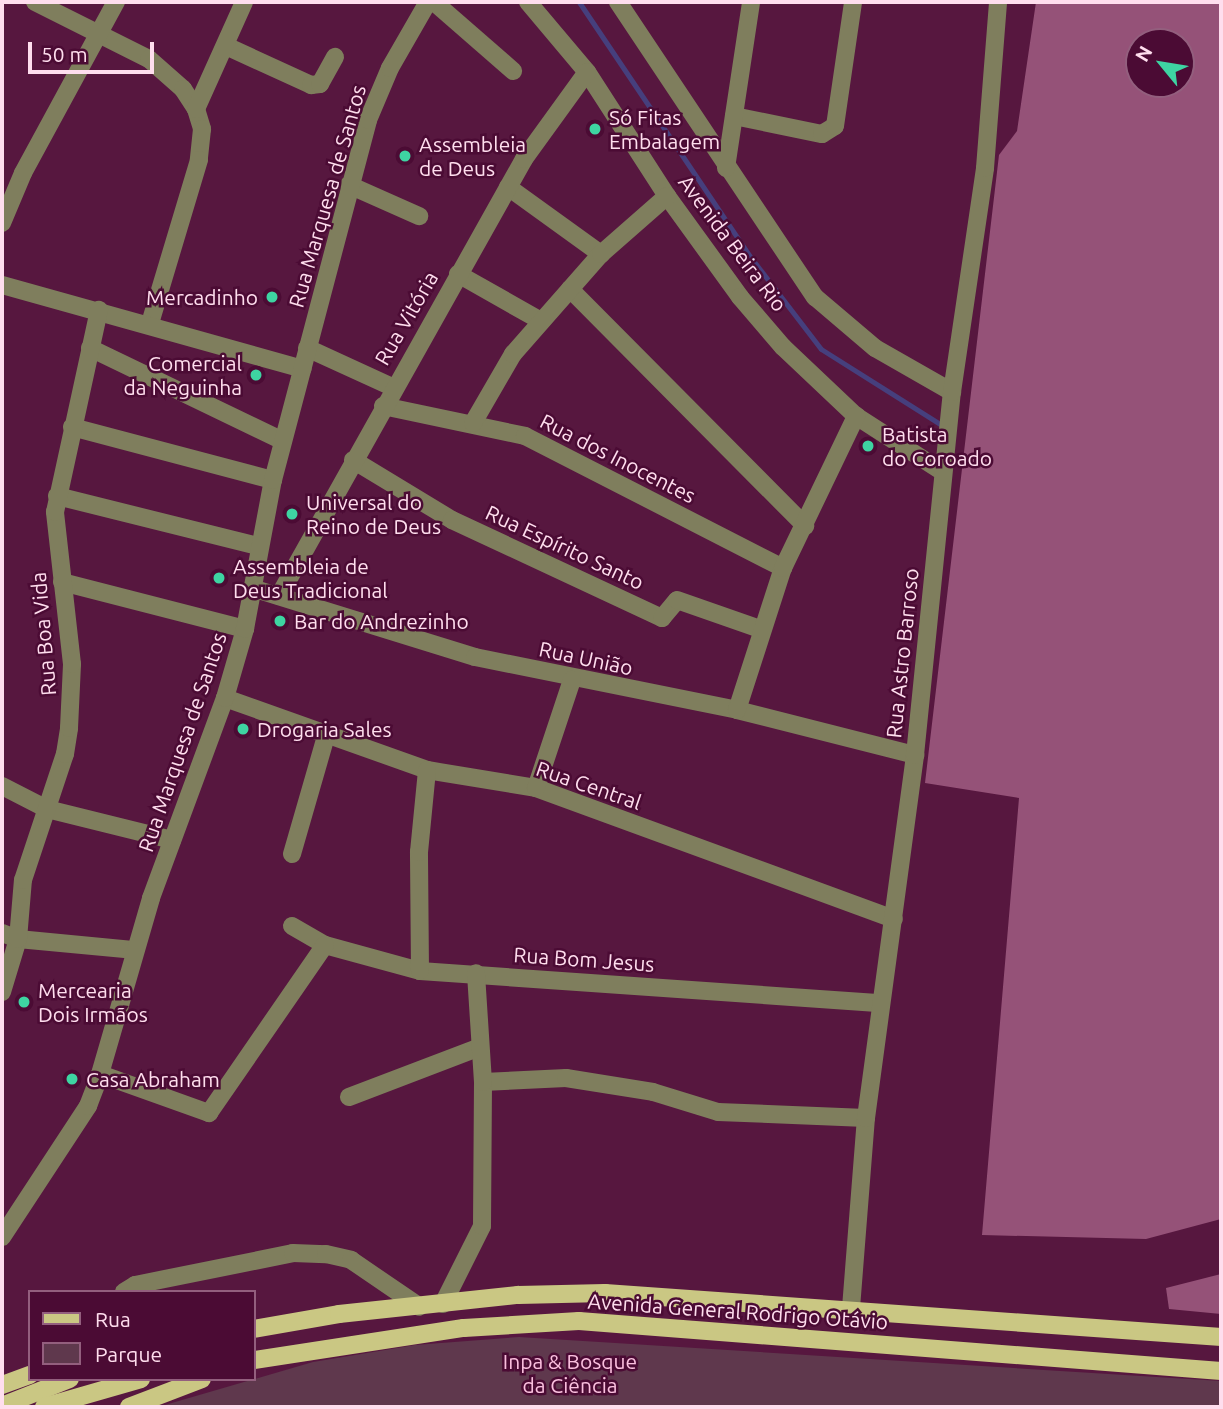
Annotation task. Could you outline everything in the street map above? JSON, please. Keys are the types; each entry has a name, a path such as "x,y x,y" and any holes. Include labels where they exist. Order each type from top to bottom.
{"main road":[{"name":"Avenida General Rodrigo Otávio","path":"256,1329 518,1295 605,1293 851,1308 1221,1337"},
{"name":"Avenida General Rodrigo Otávio","path":"258,1357 464,1328 579,1321 1221,1371"},
{"path":"2,1385 28,1375"},
{"path":"2,1406 65,1381"},
{"path":"44,1407 134,1381"},
{"path":"129,1407 197,1381"}],"street":[{"path":"35,2 100,32 166,72 196,109 202,129 199,160 150,323"},
{"path":"2,223 23,173 117,2"},
{"path":"196,109 244,2"},
{"name":"Rua Marquesa de Santos","path":"2,1237 88,1106 100,1074 135,950 172,840 225,698 245,629 258,546 273,480 349,184 378,94 428,2"},
{"path":"434,2 513,71"},
{"name":"Avenida Beira Rio","path":"528,2 587,72 667,196 740,297 783,347 856,416 943,472"},
{"name":"Avenida Beira Rio","path":"618,2 726,168 815,297 874,348 952,392"},
{"path":"726,168 751,2"},
{"path":"734,116 822,134 835,126 853,2"},
{"name":"Rua Astro Barroso","path":"851,1308 866,1118 915,755 952,392 985,167 998,2"},
{"path":"226,46 311,85 320,84 335,57"},
{"name":"Rua Vitória","path":"279,596 393,387 508,187 587,72"},
{"path":"349,184 419,216"},
{"path":"508,187 601,254"},
{"path":"472,423 500,372 541,321 601,254 667,196"},
{"path":"458,274 541,321"},
{"path":"2,285 150,323 302,369"},
{"path":"570,289 805,526"},
{"name":"Rua Boa Vida","path":"2,990 10,936 23,880 65,754 72,694 57,496 99,310"},
{"path":"90,348 284,441"},
{"path":"307,348 393,387"},
{"name":"Rua dos Inocentes","path":"383,406 472,423 546,446 783,568"},
{"path":"737,710 760,629 783,568 856,416"},
{"path":"72,427 273,480"},
{"name":"Rua Espírito Santo","path":"353,460 452,520 662,618 677,600 760,629"},
{"path":"57,496 258,546"},
{"path":"62,582 245,629"},
{"name":"Rua União","path":"253,588 475,657 572,680 737,710 915,755"},
{"path":"536,788 572,680"},
{"name":"Rua Central","path":"225,698 427,770 536,788 894,919"},
{"path":"292,854 326,736"},
{"path":"420,971 419,852 427,770"},
{"path":"2,786 47,810 172,840"},
{"name":"Rua Bom Jesus","path":"292,926 325,945 420,971 881,1003"},
{"path":"10,936 135,950"},
{"path":"100,1074 209,1113 325,945"},
{"path":"443,1304 482,1226 482,1082 476,973"},
{"path":"349,1097 480,1047"},
{"path":"482,1082 566,1079 653,1092 718,1112 866,1118"},
{"path":"127,1290 135,1285 293,1253 326,1254 351,1260 420,1307"}],"green space":[{"name":"Inpa & Bosque da Ciência","path":"519,1337 1221,1381 1221,1407 158,1407 248,1381 256,1381 256,1379 313,1362 415,1345"}],"shaded area":[{"path":"1036,2 1221,2 1221,1219 1146,1239 982,1235 1019,798 925,783 999,155 1017,131"},
{"path":"1221,1274 1221,1314 1169,1309 1166,1288"}],"waterway":[{"path":"579,2 752,259 821,349 945,427"}],"place":[{"name":"Só Fitas Embalagem","path":"595,129"},
{"name":"Assembleia de Deus","path":"405,156"},
{"name":"Mercadinho","path":"272,297"},
{"name":"Comercial da Neguinha","path":"256,375"},
{"name":"Batista do Coroado","path":"868,446"},
{"name":"Universal do Reino de Deus","path":"292,514"},
{"name":"Assembleia de Deus Tradicional","path":"219,578"},
{"name":"Bar do Andrezinho","path":"280,621"},
{"name":"Drogaria Sales","path":"243,729"},
{"name":"Mercearia Dois Irmãos","path":"24,1002"},
{"name":"Casa Abraham","path":"72,1079"}]}
